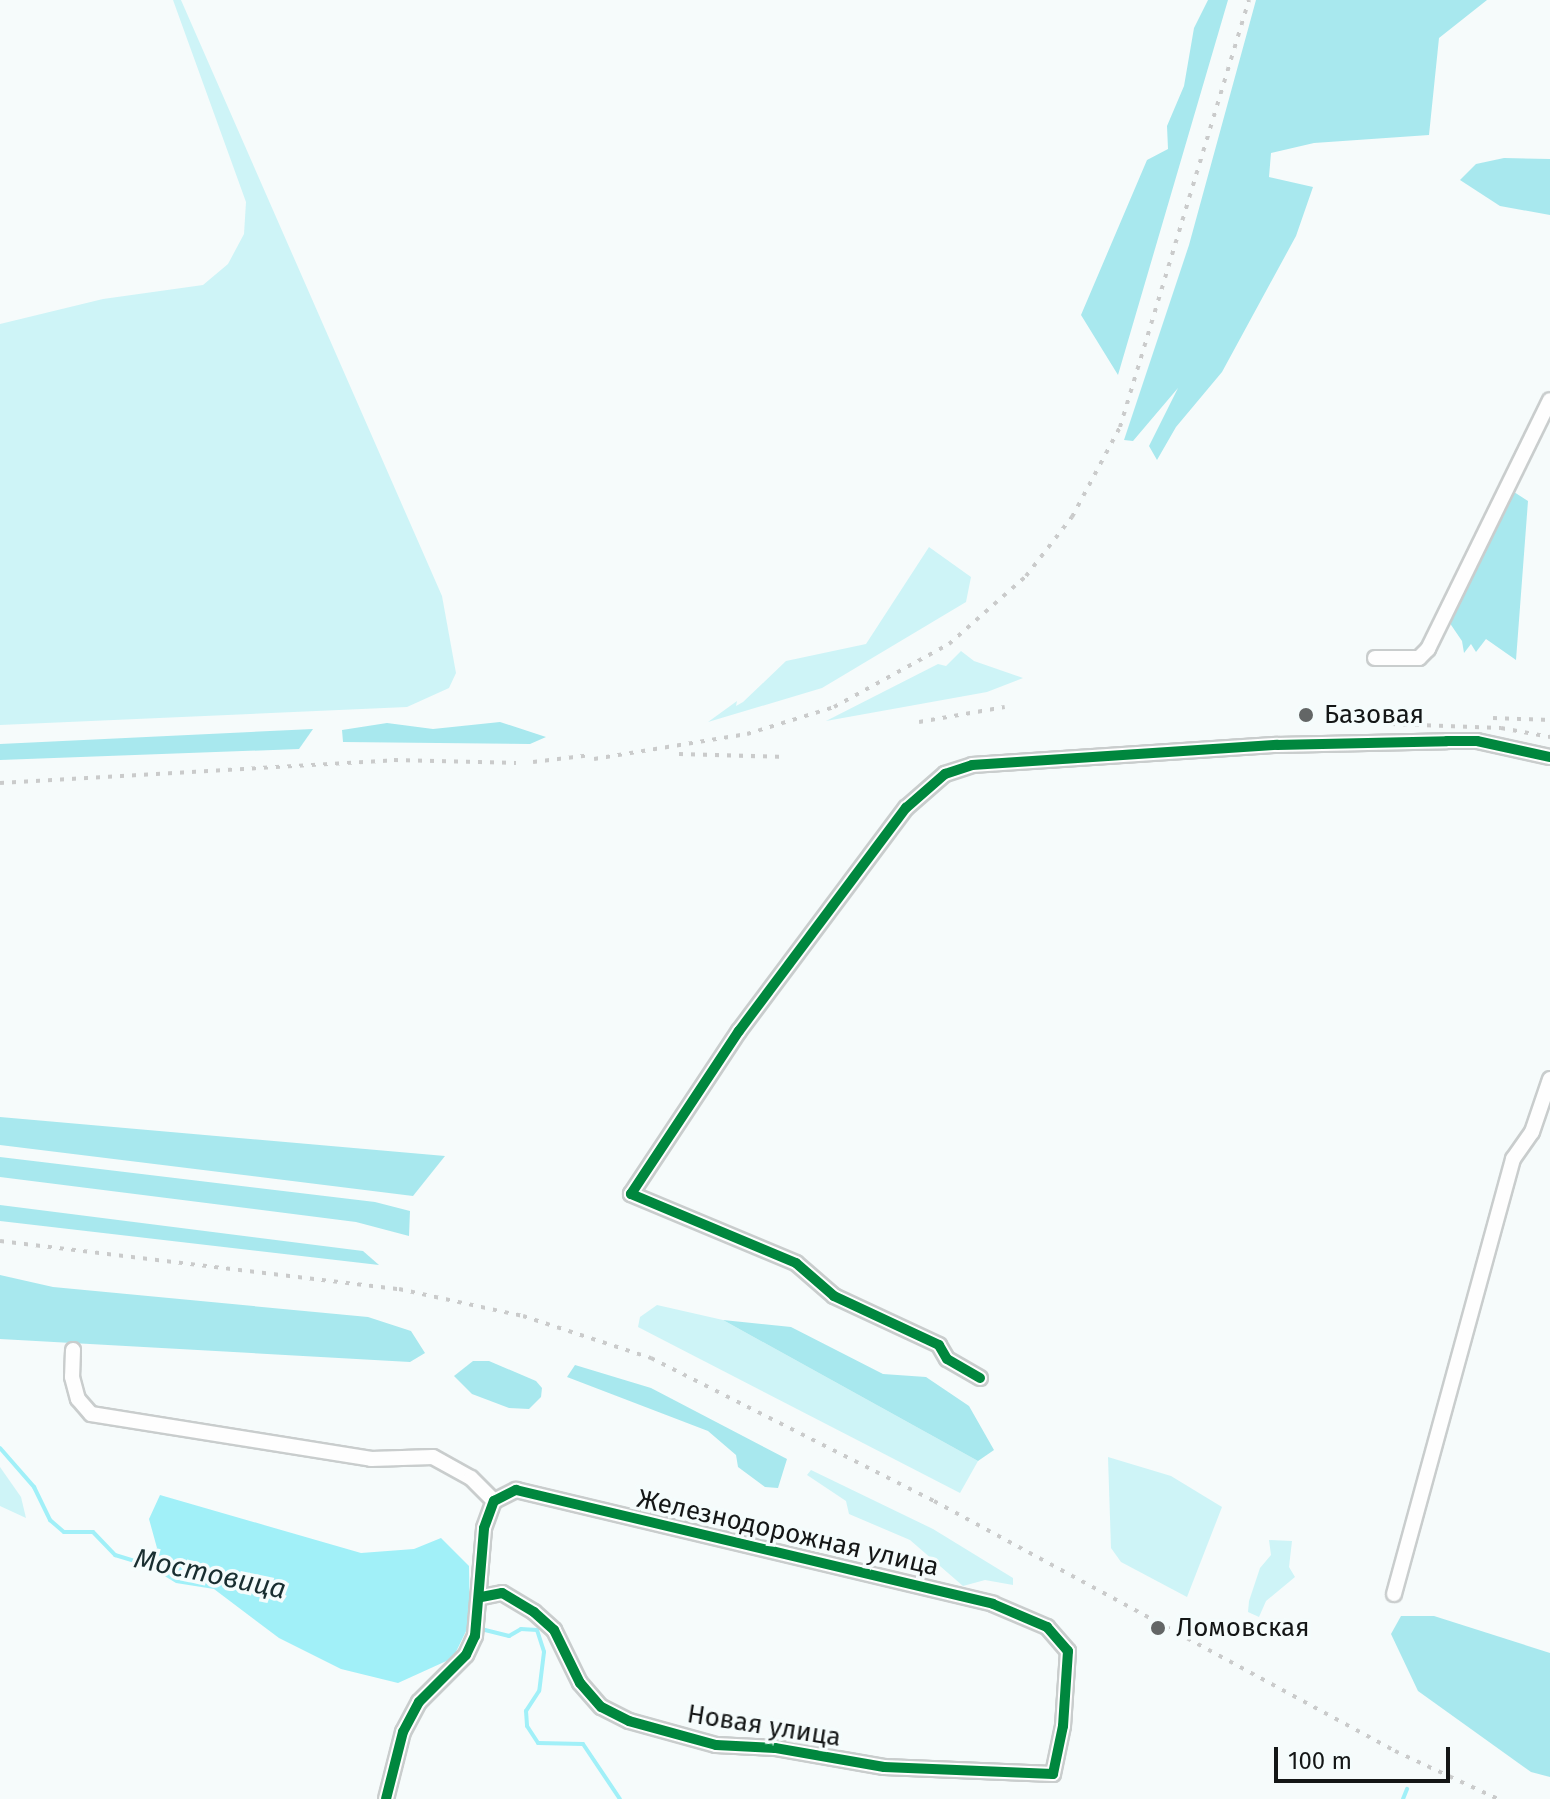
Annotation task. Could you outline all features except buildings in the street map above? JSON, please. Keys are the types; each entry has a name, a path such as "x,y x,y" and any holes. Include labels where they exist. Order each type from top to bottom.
{"street":[{"path":"1375,658 1419,658 1428,649 1550,400"},
{"path":"980,1378 947,1359 939,1345 834,1296 796,1263 631,1194 739,1031 906,808 945,774 972,765 1300,744 1477,741 1550,757"},
{"path":"1394,1594 1513,1159 1532,1132 1550,1079"},
{"path":"73,1350 72,1377 78,1399 91,1414 371,1459 433,1457 461,1470 494,1501 484,1528 481,1597 466,1655 419,1702 403,1732 386,1799"},
{"name":"Железнодорожная улица","path":"494,1501 516,1490 993,1604 1047,1627 1068,1651 1063,1726 1053,1774"},
{"name":"Новая улица","path":"481,1597 502,1593 534,1612 554,1630 580,1683 601,1707 629,1721 716,1745 775,1748 884,1767 1053,1774"}],"shaded area":[{"path":"173,0 181,0 442,596 456,673 449,688 407,707 0,725 0,324 103,299 203,285 228,264 244,234 246,202"},
{"path":"1208,0 1228,0 1118,375 1081,315 1147,160 1168,149 1167,126 1184,86 1194,28"},
{"path":"1256,0 1487,0 1439,38 1429,135 1314,143 1271,153 1269,177 1313,187 1296,236 1222,372 1176,427 1157,460 1149,446 1178,388 1133,441 1124,440 1189,245"},
{"path":"1504,158 1550,159 1550,215 1500,206 1460,180 1476,164"},
{"path":"1514,492 1528,501 1516,660 1486,639 1476,652 1471,644 1464,653 1462,641 1447,619"},
{"path":"929,547 971,577 966,602 822,688 708,722 737,701 736,706 743,702 786,661 866,644"},
{"path":"961,651 974,661 1023,678 987,692 826,721 938,664 946,666"},
{"path":"500,722 546,737 530,744 343,742 342,730 387,723 433,729"},
{"path":"313,729 299,749 0,760 0,744"},
{"path":"0,1117 445,1156 413,1196 0,1145"},
{"path":"0,1157 375,1202 410,1211 409,1236 356,1222 0,1177"},
{"path":"0,1205 363,1251 379,1265 0,1221"},
{"path":"0,1275 53,1287 368,1317 411,1331 425,1353 410,1362 0,1339"},
{"path":"657,1305 723,1320 978,1461 960,1493 638,1327 640,1317"},
{"path":"723,1320 791,1327 883,1374 926,1377 969,1406 994,1450 978,1461"},
{"path":"473,1361 489,1361 536,1381 542,1388 541,1397 529,1409 509,1408 472,1394 454,1376"},
{"path":"575,1365 651,1388 787,1459 778,1488 765,1487 738,1467 736,1455 708,1431 567,1377"},
{"path":"1108,1457 1171,1476 1222,1507 1187,1597 1121,1562 1111,1548"},
{"path":"0,1467 21,1497 26,1518 0,1506"},
{"path":"811,1470 933,1529 1013,1578 1013,1585 985,1580 963,1586 910,1540 849,1514 846,1501 807,1475"},
{"path":"1269,1540 1292,1541 1289,1567 1295,1577 1266,1601 1259,1617 1248,1612 1249,1601 1260,1568 1271,1555"},
{"path":"1401,1616 1434,1616 1550,1653 1550,1777 1531,1772 1418,1691 1391,1634"}],"water":[{"path":"160,1495 361,1553 414,1549 441,1538 469,1566 470,1623 453,1658 398,1683 341,1669 279,1638 214,1589 176,1583 145,1564 157,1548 149,1519"}],"waterway":[{"name":"Мостовица","path":"0,1448 34,1487 50,1520 64,1532 93,1532 115,1555 148,1565"},
{"name":"Мостовица","path":"481,1629 509,1636 521,1629 537,1630 544,1652 539,1691 526,1711 527,1726 538,1743 583,1744 620,1799"},
{"path":"1403,1799 1407,1789"}],"railway":[{"path":"594,759 747,734 834,707 949,644 1026,576 1072,517 1120,427 1249,0"},
{"path":"919,722 1005,707"},
{"path":"1493,718 1550,720"},
{"path":"1391,724 1501,728 1550,737"},
{"path":"679,754 787,757"},
{"path":"533,762 592,755"},
{"path":"0,783 394,760 516,763"},
{"path":"0,1241 399,1289 523,1316 651,1358 934,1501 1395,1751 1498,1799"}],"cycle path":[{"path":"980,1378 947,1359 939,1345 834,1296 796,1263 631,1194 739,1031 906,808 945,774 972,765 1277,745 1447,741 1477,741 1550,757"},
{"path":"386,1799 403,1732 419,1702 466,1655 475,1636 484,1528 494,1501 516,1490 993,1604 1047,1627 1068,1651 1063,1726 1053,1774 884,1767 775,1748 716,1745 629,1721 601,1707 580,1683 554,1630 534,1612 502,1593 481,1597"}],"place":[{"name":"Базовая","path":"1306,715"},
{"name":"Ломовская","path":"1158,1628"}]}
